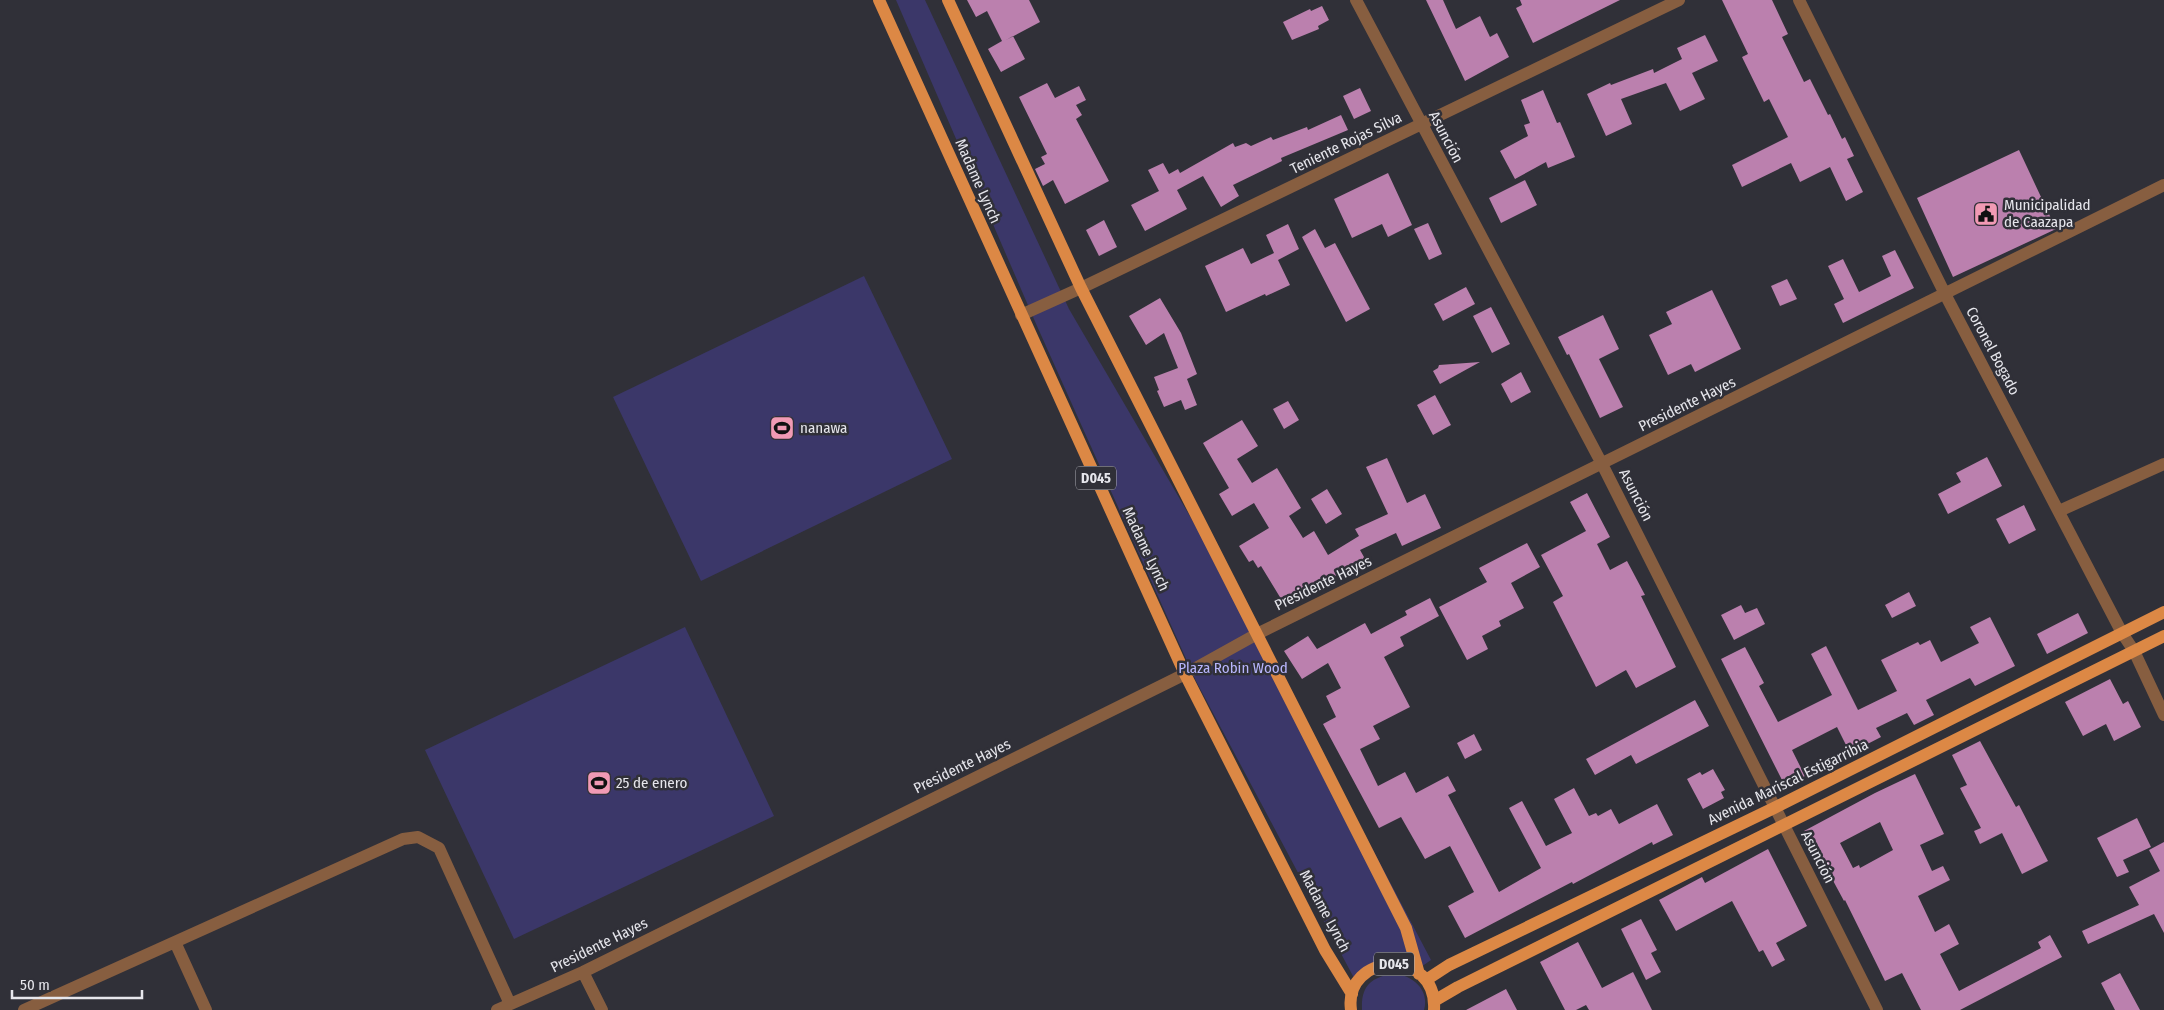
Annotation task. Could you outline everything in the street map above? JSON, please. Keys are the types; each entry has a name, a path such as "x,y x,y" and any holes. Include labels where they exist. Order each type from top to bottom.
{"main road":[{"name":"Madame Lynch","path":"879,0 1185,674 1326,950 1349,1005"},
{"path":"948,0 1082,288 1406,928 1423,977"},
{"name":"Avenida Mariscal Estigarribia","path":"1423,977 1774,808 2164,612"},
{"path":"1434,1005 1458,987 2164,636"},
{"name":"D045","path":"1349,1005 1361,978 1367,972 1380,965 1402,965 1423,977 1434,1005"}],"street":[{"name":"Asunción","path":"1356,0 1602,464 1877,1010"},
{"name":"Teniente Rojas Silva","path":"1021,315 1082,288 1679,0"},
{"name":"Coronel Bogado","path":"1799,0 1945,294 2122,633 2134,651 2164,715"},
{"name":"Presidente Hayes","path":"497,1010 583,972 1185,674 1257,634 2164,185"},
{"path":"2058,512 2164,464"},
{"path":"24,1010 403,840 418,837 439,848 510,1004"},
{"path":"175,942 206,1010"},
{"path":"583,972 602,1010"}],"green space":[{"name":"Plaza Robin Wood","path":"896,0 925,0 1069,309 1265,645 1431,960 1421,967 1407,958 1378,960 1354,978 1196,681 1037,326"},
{"name":"nanawa","path":"864,276 952,459 701,581 613,397"},
{"name":"25 de enero","path":"685,627 774,816 514,939 425,750"},
{"path":"1394,973 1413,980 1418,985 1424,996 1424,1010 1362,1010 1363,994 1369,984 1379,977"}],"building":[{"path":"967,0 1029,0 1040,22 1013,36 1025,59 1001,72 988,49 1002,41 987,11 976,17"},
{"path":"1426,0 1443,0 1456,29 1480,16 1490,37 1497,33 1509,57 1465,81"},
{"path":"1520,0 1620,0 1533,43 1516,8 1522,5"},
{"path":"1722,0 1772,0 1788,34 1782,37 1804,82 1810,79 1842,139 1845,137 1854,156 1847,159 1863,192 1846,201 1830,167 1800,182 1791,163 1742,187 1732,165 1788,137 1769,99 1764,102 1742,57 1748,54"},
{"path":"1322,6 1329,20 1318,26 1319,29 1292,40 1283,22 1310,9 1311,11"},
{"path":"1705,35 1718,61 1692,73 1705,99 1680,111 1666,83 1621,99 1632,124 1606,136 1587,94 1610,83 1611,85 1653,69 1654,73 1682,59 1677,48"},
{"path":"1047,83 1055,98 1079,86 1086,100 1076,105 1082,115 1076,119 1109,181 1065,204 1053,180 1043,186 1035,169 1045,164 1041,157 1047,154 1019,97"},
{"path":"1360,88 1371,111 1354,119 1343,96"},
{"path":"1543,90 1557,123 1560,122 1575,157 1548,168 1546,162 1515,179 1500,151 1528,136 1524,125 1530,123 1521,100"},
{"path":"1341,115 1348,130 1281,158 1282,161 1233,185 1239,196 1221,207 1203,176 1177,190 1187,209 1145,231 1131,205 1159,191 1148,170 1163,163 1169,174 1178,169 1180,173 1233,143 1235,147 1246,143 1251,146 1271,137 1273,140 1307,127 1308,130"},
{"name":"Municipalidad de Caazapa","path":"2019,150 2056,229 1953,277 1917,198"},
{"path":"1388,173 1412,225 1388,237 1382,224 1352,238 1334,199"},
{"path":"1525,180 1537,205 1501,223 1489,198"},
{"path":"1104,220 1117,247 1099,256 1086,230"},
{"path":"1428,223 1442,254 1429,260 1414,229"},
{"path":"1288,224 1299,249 1278,260 1290,285 1226,312 1205,266 1243,248 1251,264 1274,253 1266,235"},
{"path":"1315,229 1325,248 1335,243 1370,309 1346,322 1302,237"},
{"path":"1895,250 1914,288 1843,323 1834,304 1844,299 1828,266 1843,259 1859,292 1891,276 1882,256"},
{"path":"1787,279 1797,299 1780,306 1771,286"},
{"path":"1466,287 1475,304 1443,321 1434,304"},
{"path":"1712,290 1741,349 1695,372 1691,364 1668,375 1649,335 1672,324 1666,312"},
{"path":"1160,298 1181,333 1197,374 1187,379 1197,405 1185,410 1181,400 1164,407 1157,391 1159,390 1154,377 1178,368 1164,333 1146,345 1129,316"},
{"path":"1491,307 1510,344 1492,353 1473,316"},
{"path":"1603,315 1619,349 1599,359 1623,407 1600,418 1569,354 1567,355 1558,337"},
{"path":"1480,362 1440,384 1433,371 1439,365"},
{"path":"1521,372 1531,392 1511,403 1501,384"},
{"path":"1435,395 1451,425 1433,435 1417,405"},
{"path":"1288,401 1299,420 1284,429 1273,409"},
{"path":"1242,420 1258,446 1237,459 1252,483 1277,468 1301,508 1289,516 1303,538 1314,531 1328,555 1359,536 1355,529 1388,514 1366,467 1387,458 1407,503 1425,494 1441,528 1402,546 1396,533 1360,550 1368,564 1349,575 1346,569 1286,607 1261,566 1258,568 1253,560 1249,562 1239,546 1269,528 1254,503 1232,516 1219,494 1229,488 1203,443"},
{"path":"1987,457 2002,486 1948,514 1938,494 1961,482 1956,473"},
{"path":"1327,489 1342,514 1326,524 1311,499"},
{"path":"1587,493 1610,537 1597,544 1610,570 1627,561 1645,595 1641,596 1676,667 1636,688 1626,670 1596,687 1553,602 1563,596 1541,555 1586,531 1570,502"},
{"path":"2024,505 2036,530 2009,544 1996,519"},
{"path":"1527,543 1540,567 1511,583 1524,608 1499,621 1501,626 1482,636 1488,649 1467,660 1439,607 1487,582 1479,568"},
{"path":"1909,592 1916,606 1892,618 1885,605"},
{"path":"1430,598 1439,616 1400,637 1404,646 1384,657 1410,707 1373,726 1380,739 1360,749 1378,786 1405,772 1416,793 1448,776 1456,791 1448,795 1499,892 1541,868 1509,808 1522,801 1546,846 1572,833 1554,799 1574,788 1589,816 1596,813 1598,816 1611,809 1619,824 1657,804 1673,835 1653,845 1652,842 1465,938 1448,906 1474,892 1450,846 1425,859 1401,817 1379,828 1323,724 1336,717 1326,696 1341,688 1328,663 1302,679 1284,651 1308,636 1317,649 1365,623 1371,634 1407,615 1405,611"},
{"path":"1741,605 1745,613 1757,608 1765,624 1734,640 1721,615"},
{"path":"2078,613 2088,633 2047,654 2037,634"},
{"path":"1990,617 2015,666 1975,686 1970,678 1926,700 1934,715 1914,725 1907,713 1876,728 1881,737 1850,753 1837,727 1792,750 1805,776 1785,786 1721,659 1745,647 1764,683 1759,686 1778,722 1832,695 1811,654 1826,646 1858,710 1897,691 1881,660 1918,642 1920,645 1930,640 1941,662 1979,643 1970,627"},
{"path":"2110,679 2123,704 2128,701 2141,727 2114,741 2106,724 2083,736 2065,702"},
{"path":"1695,700 1709,726 1636,764 1631,755 1595,775 1586,759"},
{"path":"1474,734 1482,750 1465,759 1457,743"},
{"path":"1980,741 2016,807 2019,805 2048,861 2022,874 2002,833 1980,844 1974,831 1981,828 1960,788 1967,785 1952,755"},
{"path":"1713,769 1725,790 1721,792 1724,798 1703,809 1687,779 1700,772 1702,775"},
{"path":"1915,774 1944,834 1920,845 1932,871 1943,866 1950,880 1918,896 1935,932 1949,924 1959,944 1940,954 1959,991 2041,948 2038,942 2050,935 2062,957 1960,1010 1921,1010 1902,973 1885,981 1845,900 1823,862 1821,863 1804,831","holes":["1880,822 1893,850 1860,868 1859,865 1853,868 1840,843"]},
{"path":"2137,818 2151,847 2123,860 2129,872 2117,877 2097,838"},
{"path":"2164,842 2164,933 2154,914 2088,944 2082,931 2139,905 2129,887 2160,871 2149,850"},
{"path":"1768,849 1807,926 1776,943 1785,960 1772,967 1763,950 1759,952 1732,901 1676,931 1659,900 1702,877 1705,883"},
{"path":"1641,919 1657,950 1651,953 1661,972 1646,980 1621,929"},
{"path":"1578,942 1602,988 1633,972 1652,1010 1589,1010 1586,1005 1576,1010 1565,1010 1540,962"},
{"path":"2120,973 2140,1010 2115,1010 2101,983"},
{"path":"1506,989 1517,1010 1466,1010"}],"place":[{"name":"Municipalidad de Caazapa","path":"1986,214"},
{"name":"nanawa","path":"782,428"},
{"name":"25 de enero","path":"599,783"}]}
